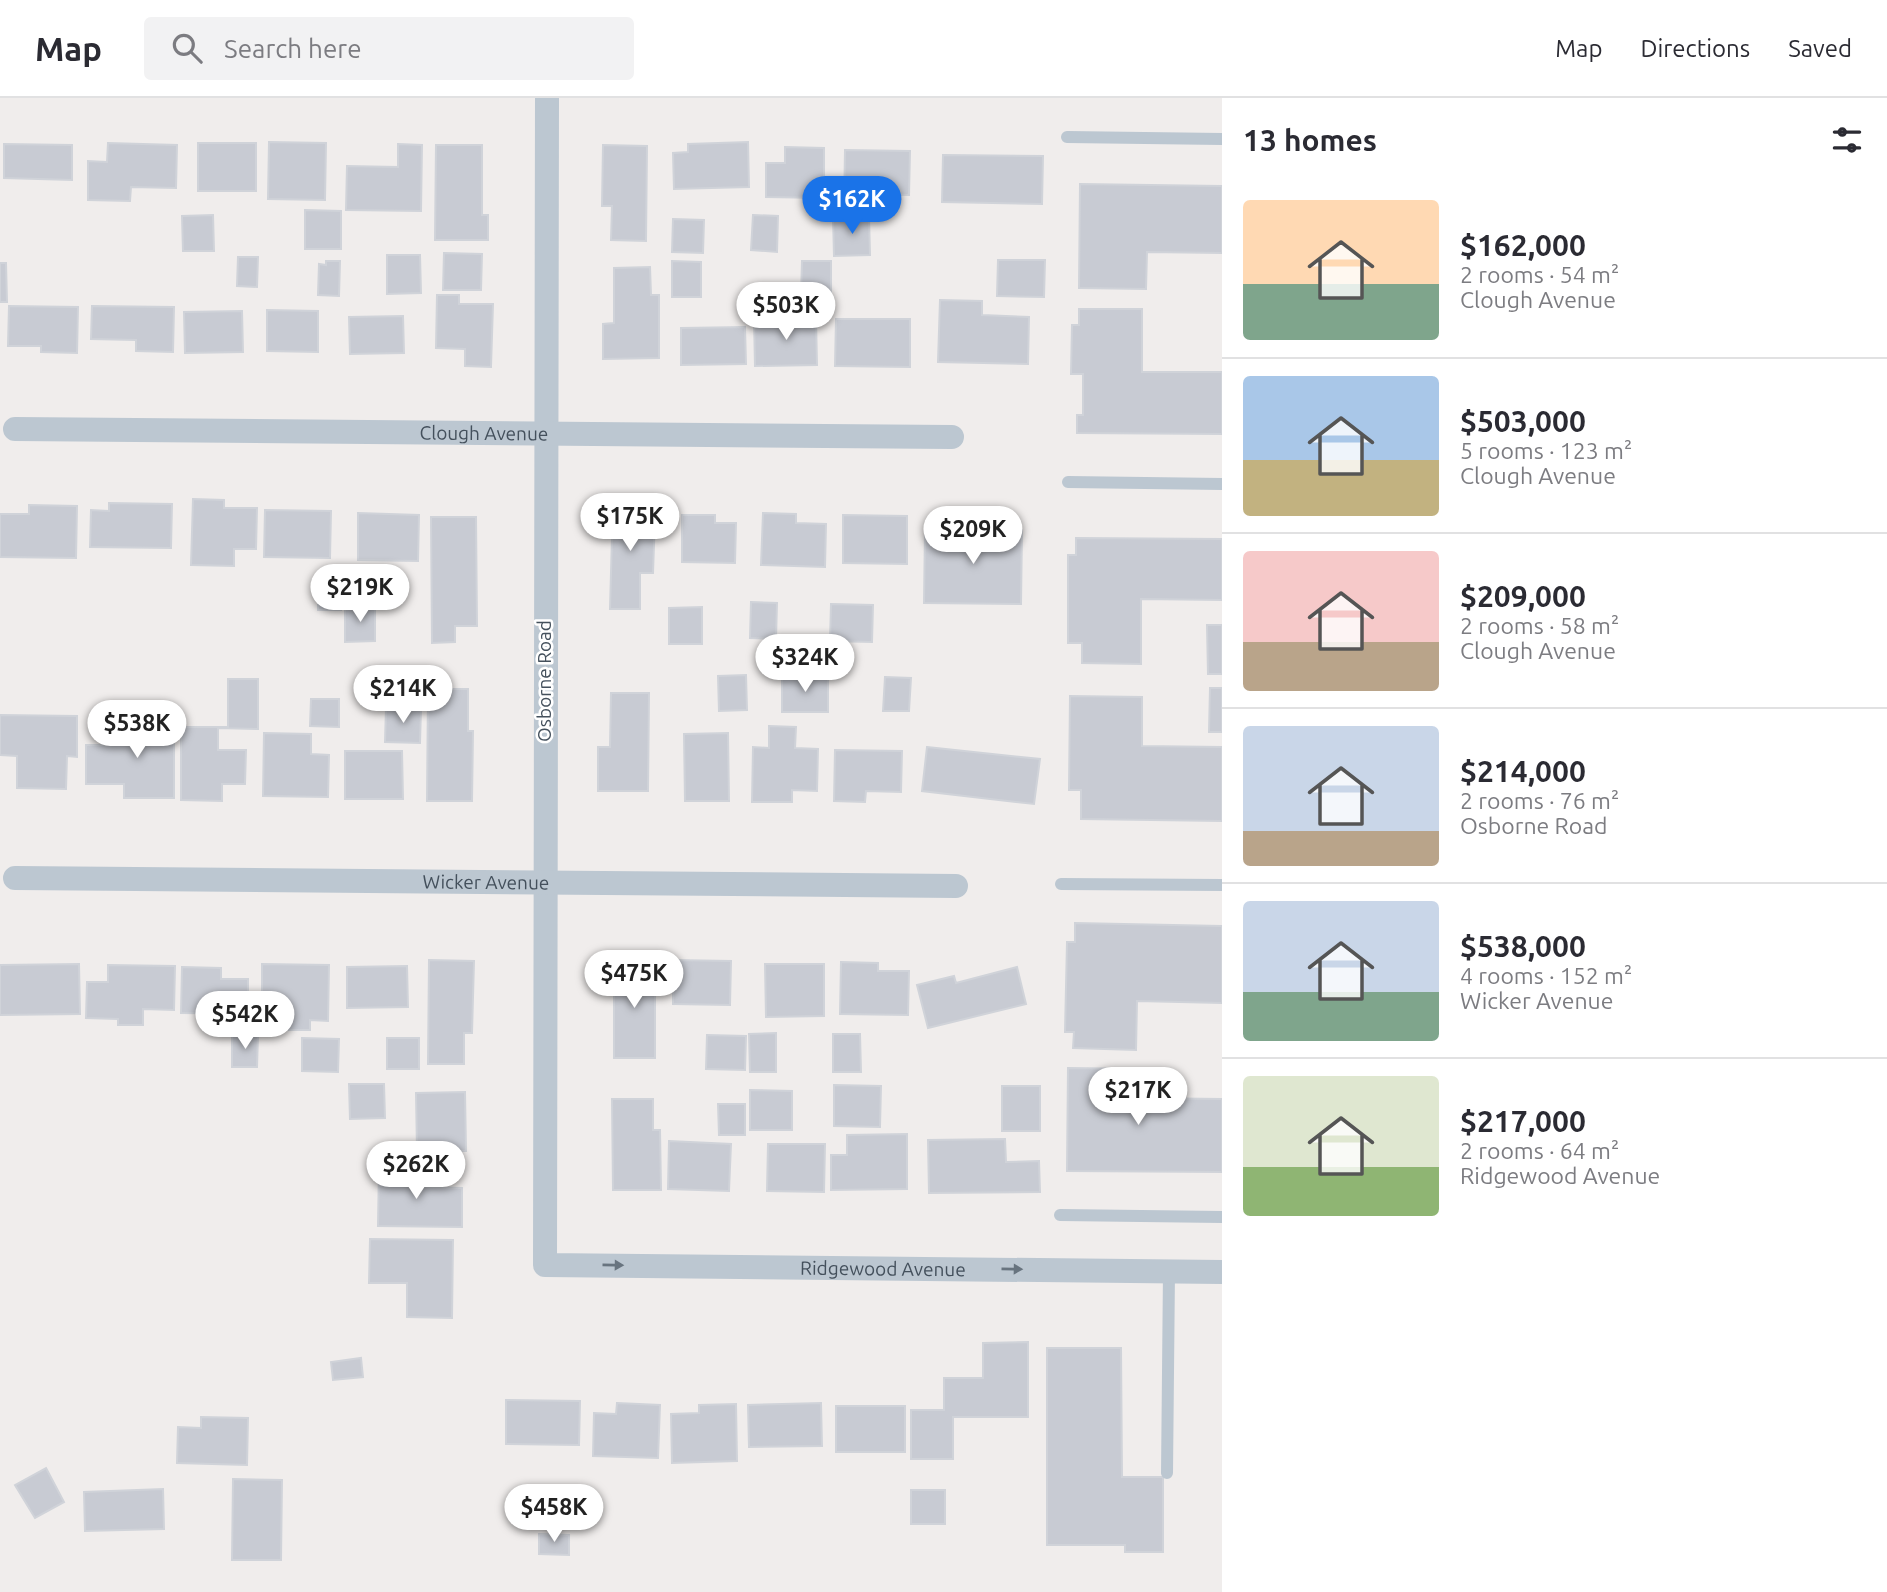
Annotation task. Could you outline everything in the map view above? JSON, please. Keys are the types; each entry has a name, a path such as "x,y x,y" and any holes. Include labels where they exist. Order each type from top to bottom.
{"street":[{"name":"Osborne Road","path":"545,1265 543,881 547,98"},
{"name":"Clough Avenue","path":"15,429 952,437"},
{"name":"Wicker Avenue","path":"15,878 956,886"},
{"name":"Ridgewood Avenue","path":"545,1265 1222,1272"}],"lane":[{"path":"1067,137 1222,139"},
{"path":"1068,482 1222,484"},
{"path":"1061,884 1222,885"},
{"path":"1060,1215 1222,1217"},
{"path":"1167,1473 1169,1271"}],"building":[{"path":"269,142 326,143 325,200 268,199"},
{"path":"748,142 749,187 674,189 673,153 688,152 688,144"},
{"path":"108,143 177,145 176,188 131,187 130,201 88,200 88,161 107,162"},
{"path":"198,143 256,143 256,191 198,191"},
{"path":"4,144 72,145 72,180 4,178"},
{"path":"398,144 422,145 421,211 346,210 347,166 398,167"},
{"path":"436,145 482,145 482,215 488,215 488,240 435,240"},
{"path":"603,145 647,146 646,241 611,240 612,206 602,206"},
{"path":"785,147 824,148 824,198 766,197 766,163 785,163"},
{"path":"845,150 910,151 909,195 870,194 870,208 844,208"},
{"path":"943,155 1043,156 1042,204 942,202"},
{"path":"1080,184 1222,186 1222,253 1147,252 1146,289 1079,288"},
{"path":"305,210 341,211 341,249 305,249"},
{"path":"213,215 214,251 183,251 182,216"},
{"path":"753,215 778,216 777,252 751,250"},
{"path":"869,216 870,255 834,256 833,217"},
{"path":"673,219 704,220 703,253 672,252"},
{"path":"444,253 482,254 481,290 443,290"},
{"path":"387,255 420,255 421,293 387,294"},
{"path":"238,257 258,257 257,287 237,286"},
{"path":"998,260 1045,260 1044,297 997,296"},
{"path":"326,261 340,261 339,296 318,295 319,264 326,265"},
{"path":"672,261 701,262 701,297 672,297"},
{"path":"802,261 831,261 831,295 801,295"},
{"path":"0,263 6,263 7,302 0,302"},
{"path":"650,267 651,295 659,295 659,358 603,359 603,324 614,323 614,268"},
{"path":"437,295 459,295 459,304 493,304 491,367 465,366 465,349 436,348"},
{"path":"940,300 982,301 982,315 1029,317 1028,364 938,362"},
{"path":"9,306 78,307 77,353 41,352 41,346 8,346"},
{"path":"92,306 174,307 173,352 136,351 136,340 91,339"},
{"path":"1079,309 1142,309 1142,372 1222,372 1222,434 1077,433 1077,415 1083,415 1083,374 1071,374 1072,325 1079,325"},
{"path":"267,310 318,311 318,352 267,351"},
{"path":"242,311 243,352 185,353 184,312"},
{"path":"403,316 404,353 350,354 349,317"},
{"path":"816,318 817,365 755,366 754,319"},
{"path":"836,319 910,319 910,367 835,366"},
{"path":"745,327 746,364 681,365 681,328"},
{"path":"193,499 224,500 224,508 257,508 256,549 234,549 234,566 191,565"},
{"path":"613,500 641,501 640,516 655,516 653,573 640,573 640,609 610,609"},
{"path":"109,503 172,504 171,548 90,547 91,510 109,511"},
{"path":"29,505 77,506 76,558 0,557 0,514 29,514"},
{"path":"265,510 331,511 330,558 264,557"},
{"path":"358,513 419,515 418,561 358,560"},
{"path":"763,513 796,514 796,523 826,524 825,567 761,565"},
{"path":"682,515 715,515 715,523 736,523 735,563 682,562"},
{"path":"843,515 907,516 907,564 843,563"},
{"path":"431,517 476,517 477,626 455,626 455,642 432,643"},
{"path":"925,529 1022,530 1021,604 924,603"},
{"path":"1076,538 1222,539 1222,600 1141,599 1141,664 1082,663 1082,643 1068,643 1068,555 1076,555"},
{"path":"318,577 341,577 341,610 318,610"},
{"path":"751,602 777,603 776,639 750,638"},
{"path":"831,604 873,605 872,642 830,641"},
{"path":"375,607 375,641 345,642 345,608"},
{"path":"702,607 702,644 669,644 669,608"},
{"path":"1207,625 1222,625 1222,674 1208,674"},
{"path":"746,675 747,710 719,711 718,676"},
{"path":"782,676 828,676 828,712 782,712"},
{"path":"885,677 911,678 909,711 883,711"},
{"path":"228,679 258,679 258,729 218,728 218,750 246,750 245,784 222,784 222,801 181,800 181,727 228,727"},
{"path":"1210,688 1222,688 1222,732 1209,732"},
{"path":"428,689 468,689 468,731 473,731 472,801 427,801"},
{"path":"611,693 649,693 648,791 598,791 598,747 610,747"},
{"path":"1070,696 1142,697 1142,746 1222,747 1222,821 1081,819 1081,790 1069,790"},
{"path":"311,699 339,699 339,727 310,726"},
{"path":"386,707 421,708 420,743 385,742"},
{"path":"0,715 77,716 77,757 67,756 66,789 17,788 17,756 0,755"},
{"path":"125,718 174,718 174,798 124,798 124,784 86,784 86,745 125,745"},
{"path":"769,726 796,727 795,748 818,749 817,791 792,790 792,802 752,802 753,747 769,748"},
{"path":"264,733 311,734 311,754 329,755 328,797 263,796"},
{"path":"728,733 729,801 685,801 684,734"},
{"path":"927,747 1040,759 1034,804 922,791"},
{"path":"835,750 902,751 901,792 866,791 865,802 834,801"},
{"path":"345,751 402,751 403,799 345,799"},
{"path":"1075,923 1222,926 1222,1003 1137,1001 1136,1050 1073,1048 1074,1032 1065,1032 1067,942 1075,942"},
{"path":"429,960 474,961 472,1033 464,1033 464,1064 428,1064"},
{"path":"673,960 731,961 730,1005 673,1004"},
{"path":"614,962 655,962 655,1058 614,1058"},
{"path":"841,962 878,963 878,971 909,971 908,1015 840,1014"},
{"path":"79,964 80,1014 0,1015 0,965"},
{"path":"262,964 329,965 328,1021 310,1020 310,1030 273,1030 273,1010 262,1010"},
{"path":"765,964 824,964 824,1016 766,1017"},
{"path":"108,965 175,966 174,1010 143,1009 143,1025 118,1025 118,1019 86,1018 87,982 108,982"},
{"path":"407,966 408,1007 347,1008 347,967"},
{"path":"182,967 221,968 221,979 248,979 248,1014 181,1013"},
{"path":"1017,967 1026,1004 928,1028 917,985 954,976 956,983"},
{"path":"776,1033 776,1072 750,1072 749,1034"},
{"path":"833,1034 860,1034 861,1072 833,1072"},
{"path":"232,1035 258,1035 257,1067 232,1067"},
{"path":"707,1035 746,1036 745,1070 706,1069"},
{"path":"302,1038 339,1039 338,1072 302,1071"},
{"path":"387,1038 419,1038 419,1069 387,1069"},
{"path":"1068,1068 1140,1069 1140,1098 1222,1099 1222,1172 1067,1171"},
{"path":"349,1084 384,1084 385,1118 350,1119"},
{"path":"834,1085 881,1086 880,1127 834,1126"},
{"path":"1002,1086 1040,1086 1040,1131 1002,1131"},
{"path":"750,1090 792,1091 792,1130 750,1130"},
{"path":"465,1092 466,1151 417,1151 416,1093"},
{"path":"612,1099 653,1099 653,1130 660,1130 661,1190 613,1190"},
{"path":"718,1104 745,1104 745,1135 719,1135"},
{"path":"907,1134 907,1189 831,1190 831,1155 847,1155 847,1135"},
{"path":"1005,1139 1006,1162 1039,1161 1040,1192 929,1193 928,1140"},
{"path":"669,1141 731,1144 729,1191 668,1189"},
{"path":"768,1144 825,1144 824,1192 767,1191"},
{"path":"379,1167 422,1167 422,1187 462,1188 462,1227 378,1226"},
{"path":"370,1239 453,1240 452,1318 407,1317 407,1283 369,1283"},
{"path":"1028,1342 1028,1417 953,1417 953,1459 911,1459 911,1410 944,1410 944,1378 983,1378 983,1343"},
{"path":"1047,1348 1121,1348 1122,1477 1163,1477 1163,1552 1125,1552 1125,1545 1047,1545"},
{"path":"361,1358 363,1377 333,1380 331,1362"},
{"path":"506,1400 580,1401 579,1445 506,1444"},
{"path":"617,1403 660,1405 658,1458 593,1456 594,1413 616,1414"},
{"path":"821,1403 822,1446 749,1447 748,1405"},
{"path":"736,1404 737,1461 672,1463 671,1414 699,1413 699,1405"},
{"path":"836,1406 905,1406 905,1452 836,1452"},
{"path":"201,1417 248,1418 247,1465 177,1463 178,1427 201,1428"},
{"path":"46,1468 64,1502 35,1518 15,1485"},
{"path":"233,1479 282,1480 281,1560 232,1560"},
{"path":"163,1489 164,1529 85,1531 84,1492"},
{"path":"911,1490 945,1490 945,1524 911,1524"},
{"path":"539,1534 569,1535 569,1555 539,1554"}]}
